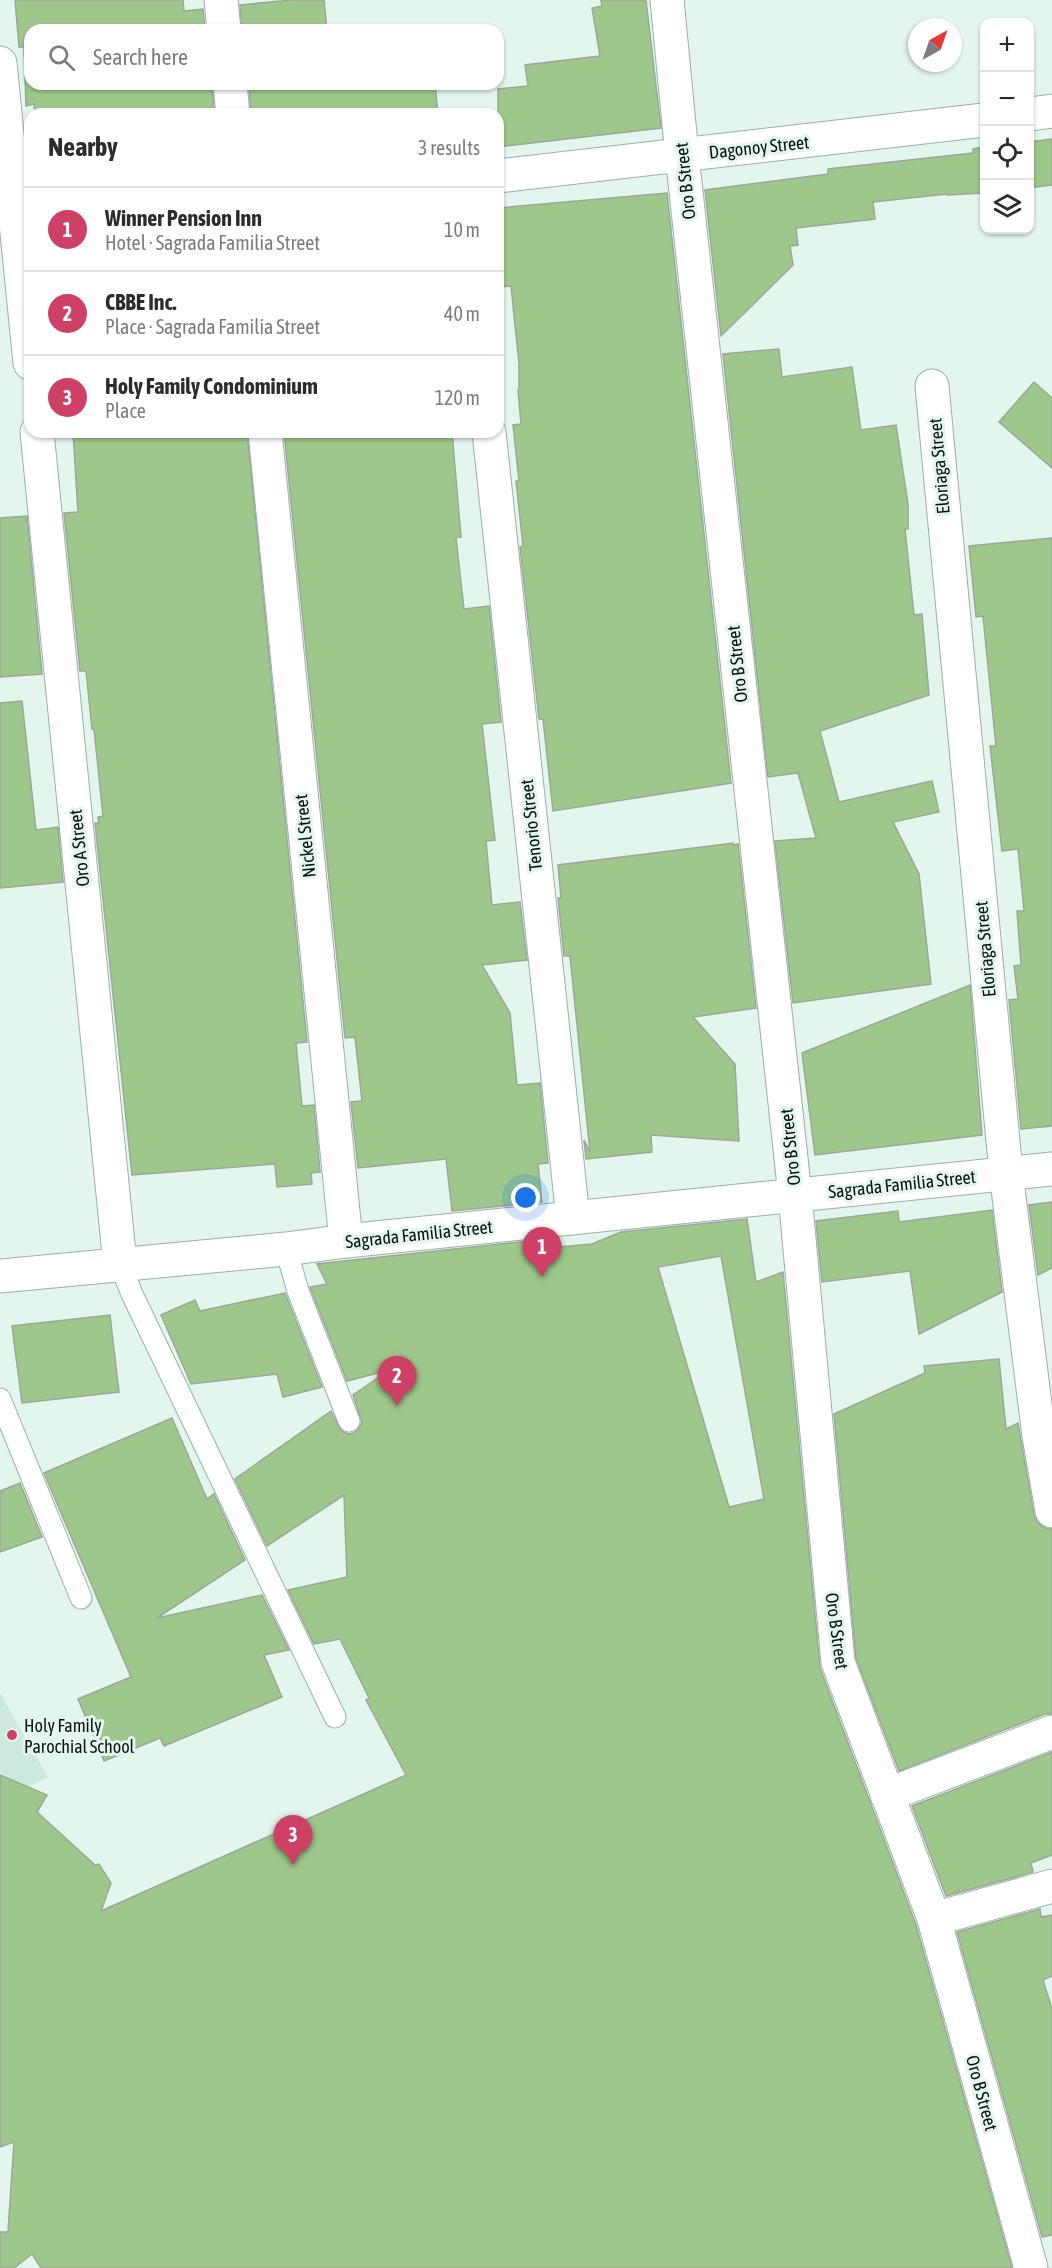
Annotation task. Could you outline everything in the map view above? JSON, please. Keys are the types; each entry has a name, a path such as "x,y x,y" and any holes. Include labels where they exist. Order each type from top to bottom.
{"street":[{"path":"221,0 223,24"},
{"name":"Oro B Street","path":"667,0 795,1195 838,1662 934,1919 1031,2268"},
{"path":"0,63 24,307"},
{"path":"231,90 232,108"},
{"path":"1034,113 1052,111"},
{"name":"Dagonoy Street","path":"504,175 980,120"},
{"name":"Eloriaga Street","path":"932,386 1006,1173 1039,1436 1052,1511"},
{"name":"Oro A Street","path":"38,438 120,1264"},
{"name":"Nickel Street","path":"266,438 346,1241"},
{"name":"Tenorio Street","path":"490,438 573,1218"},
{"name":"Sagrada Familia Street","path":"0,1276 286,1249 1052,1169"},
{"path":"886,1795 1052,1732"},
{"path":"934,1919 1052,1886"}],"lane":[{"path":"286,1249 298,1291 349,1421"},
{"path":"120,1264 132,1294 335,1717"},
{"path":"0,1399 81,1598"}],"shaded area":[{"name":"Holy Family Parochial School","path":"0,1693 48,1777 0,1801"}],"building":[{"path":"15,0 183,0 184,11 203,9 204,24 24,24 24,47 19,47"},
{"path":"291,0 324,0 326,24 242,24 240,5"},
{"path":"601,0 646,0 661,128 504,146 504,108 498,108 498,90 528,86 525,65 600,56 592,8 602,6"},
{"path":"25,90 212,90 214,108 34,108 34,104 26,106"},
{"path":"249,90 436,90 437,108 251,108"},
{"path":"1052,139 1052,185 1034,187 1034,141"},
{"path":"980,148 980,193 947,194 873,202 875,219 796,228 798,245 790,246 793,265 721,336 705,190 828,174 828,169 973,153 973,149"},
{"path":"667,193 731,783 553,811 543,719 539,719 520,547 523,546 513,425 521,424 518,390 519,364 511,286 504,287 504,207"},
{"path":"779,349 782,377 852,367 861,430 896,425 908,504 908,529 905,529 914,615 922,614 929,695 820,731 839,802 932,781 939,812 893,822 919,874 931,984 793,1003 775,841 816,838 798,773 768,777 723,354"},
{"path":"1034,382 1052,398 1052,468 999,422"},
{"path":"73,438 248,438 307,1042 296,1043 302,1106 314,1105 320,1172 311,1173 312,1184 277,1187 275,1164 132,1175 95,823 99,823 98,817 103,816 86,671 80,671 64,513 78,512"},
{"path":"285,438 453,438 461,537 456,538 464,609 489,606 501,722 482,724 495,840 486,841 492,905 520,902 527,960 482,965 510,1013 517,1085 540,1083 548,1163 538,1164 542,1202 452,1211 446,1159 358,1168 351,1102 362,1101 355,1037 345,1038"},
{"path":"27,516 42,674 0,677 0,518"},
{"path":"1052,538 1052,1126 1021,1129 1009,1000 1018,999 1014,966 1021,965 1017,911 1024,911 1018,849 1002,851 990,746 996,746 983,616 976,617 969,546"},
{"path":"22,701 36,830 58,827 63,882 0,888 0,703"},
{"path":"733,843 733,845 738,844 756,1008 693,1017 735,1064 739,1141 651,1135 652,1152 586,1159 584,1140 590,1152 570,956 564,956 558,898 561,898 558,865"},
{"path":"970,985 982,1135 815,1155 802,1053"},
{"path":"1052,1202 1052,1268 1038,1275 1029,1205"},
{"path":"992,1210 1002,1292 919,1334 910,1271 822,1282 816,1221 898,1211 899,1222"},
{"path":"747,1219 756,1282 783,1272 820,1668 916,1925 1012,2268 41,2268 32,2254 14,2268 0,2268 0,2232 8,2232 14,2142 0,2147 0,1775 47,1795 37,1812 95,1865 99,1864 111,1883 101,1911 406,1775 366,1700 369,1698 340,1639 314,1644 288,1590 347,1577 344,1495 267,1546 235,1479 331,1411 341,1431 348,1434 354,1433 362,1422 353,1395 389,1370 347,1381 310,1287 327,1284 317,1264 546,1239 547,1248 592,1244 621,1232","holes":["721,1256 764,1499 729,1507 658,1267"]},
{"path":"285,1293 322,1387 283,1397 277,1374 191,1384 161,1315 195,1300 200,1311"},
{"path":"110,1315 119,1392 22,1403 12,1326"},
{"path":"999,1359 1006,1429 1018,1423 1034,1515 1038,1523 1045,1528 1052,1529 1052,1714 1045,1714 899,1771 856,1658 834,1414 925,1373 924,1366"},
{"path":"172,1418 207,1499 214,1494 245,1560 157,1618 262,1595 289,1650 264,1655 282,1697 164,1746 160,1738 104,1761 78,1699 131,1677 44,1473"},
{"path":"20,1483 42,1537 0,1552 0,1491"},
{"path":"1052,1752 1052,1855 1031,1863 1033,1872 946,1896 912,1806"},
{"path":"1040,1909 1041,1917 1052,1915 1052,1976 1043,1980 1052,2009 1052,2235 1042,2237 957,1932"}],"place":[{"name":"Winner Pension Inn","path":"542,1277"},
{"name":"CBBE Inc.","path":"397,1406"},
{"name":"Holy Family Parochial School","path":"12,1735"},
{"name":"Holy Family Condominium","path":"293,1865"}]}
